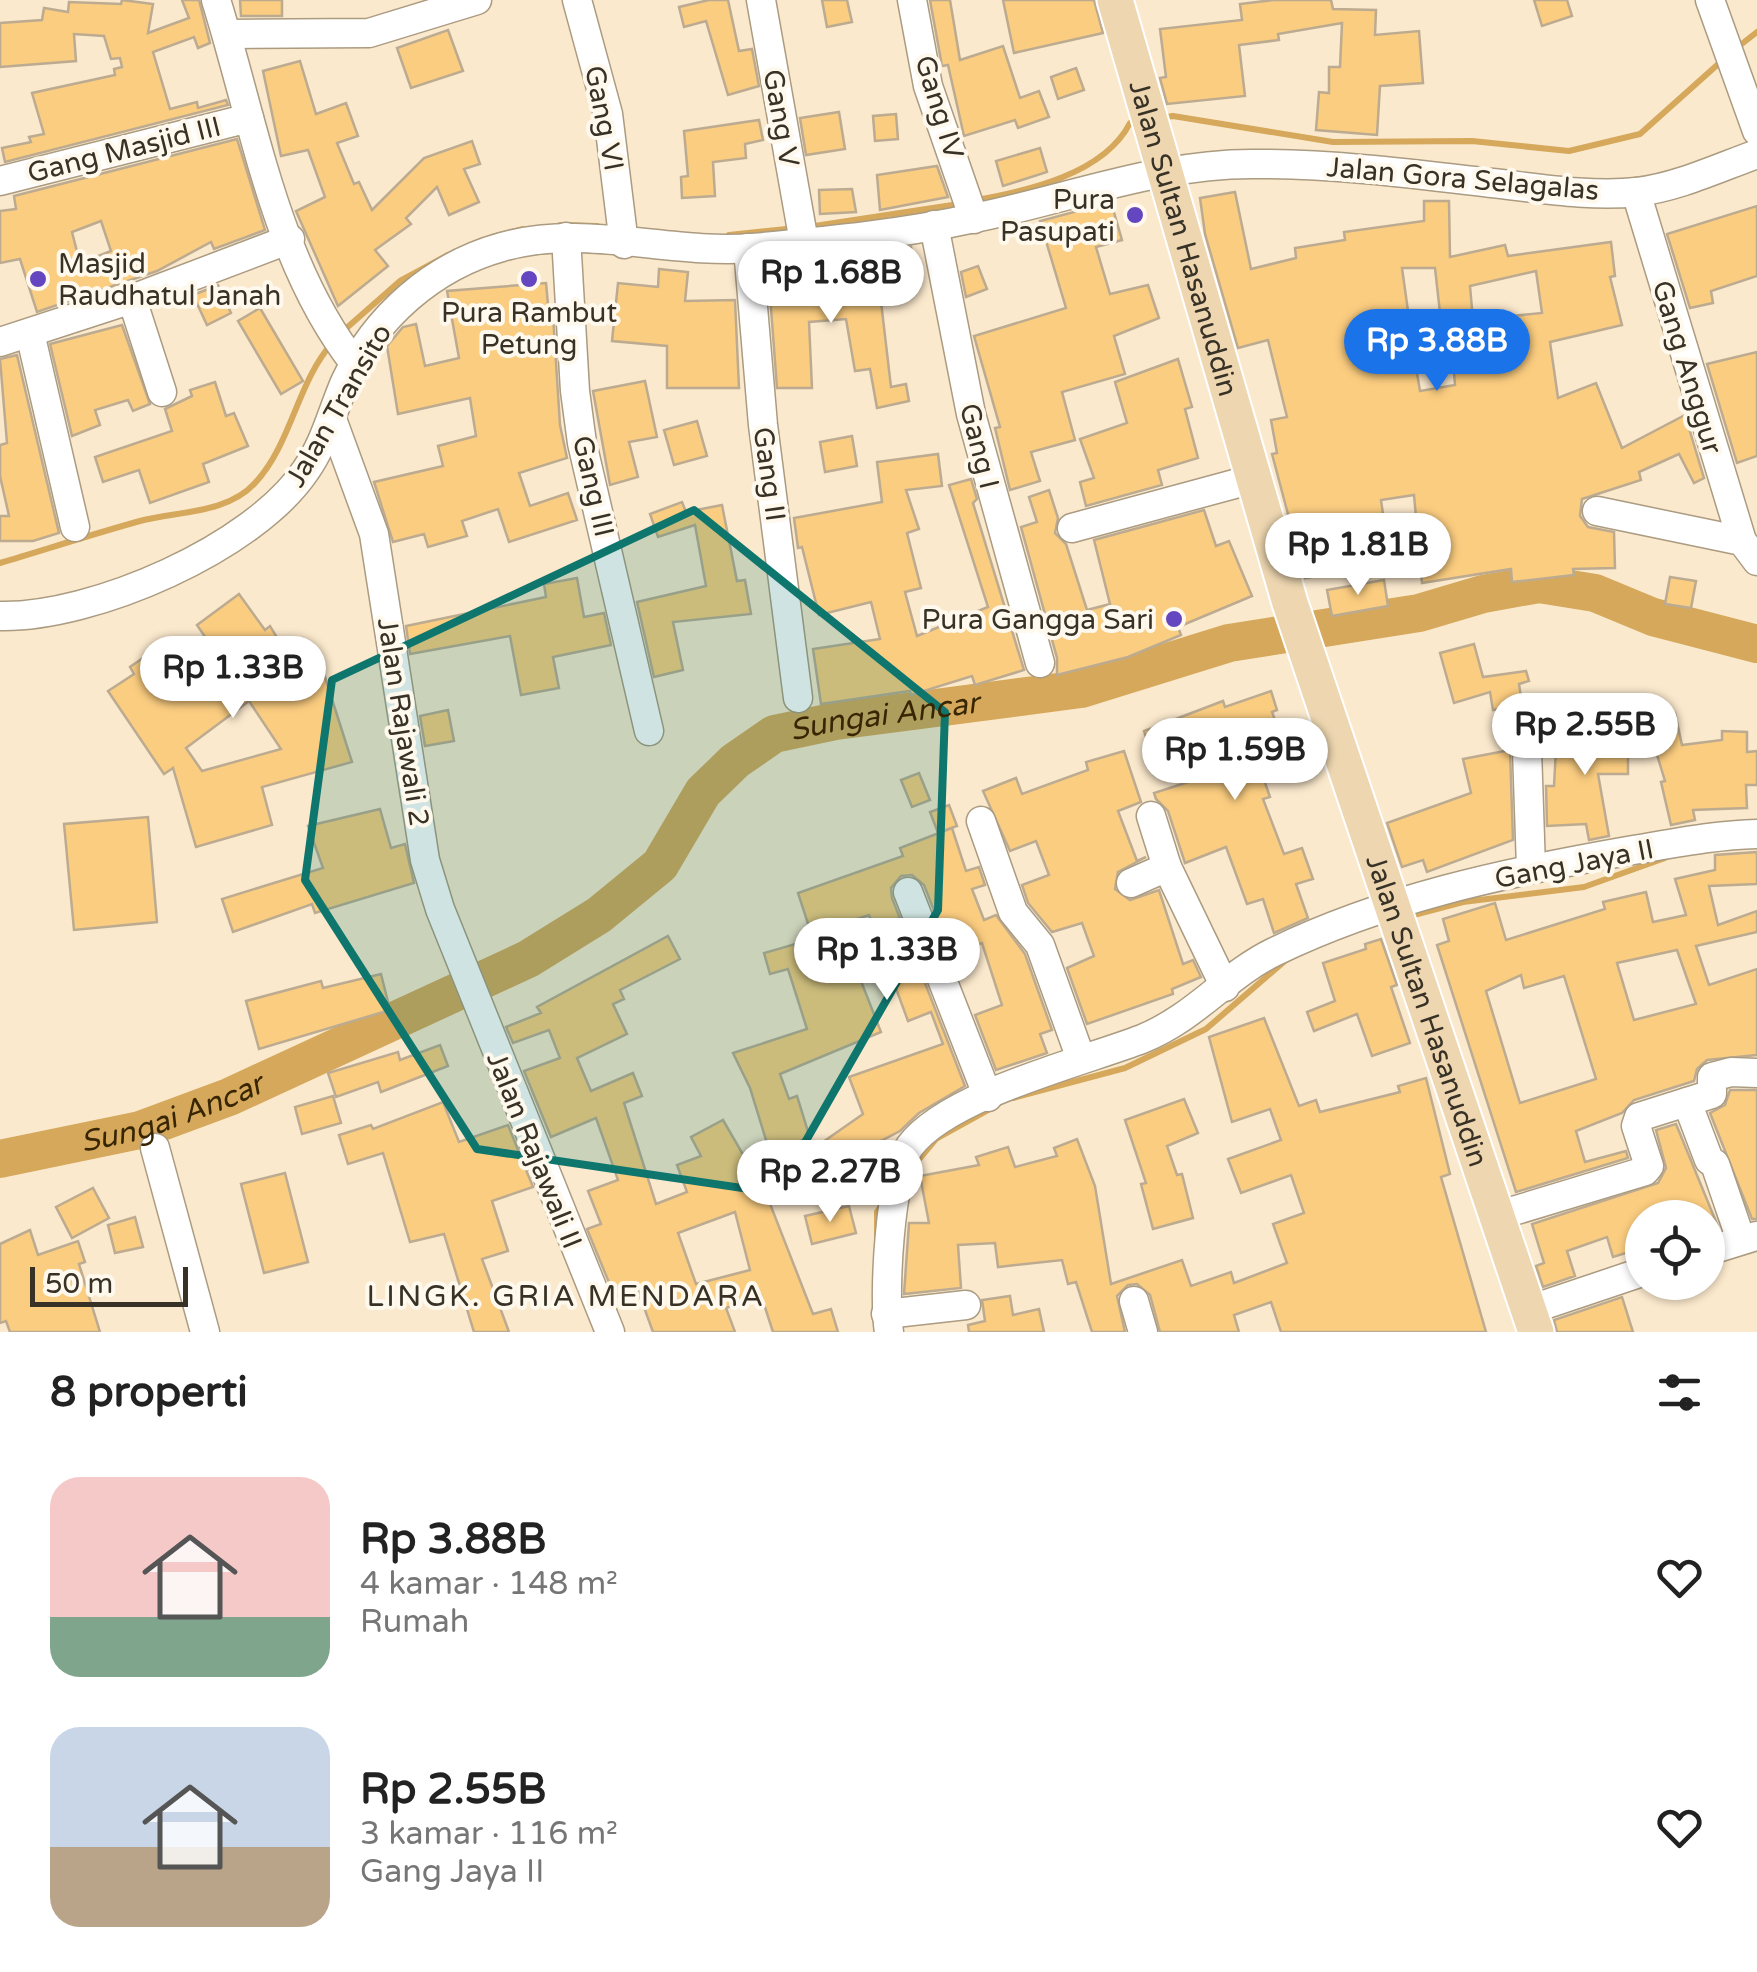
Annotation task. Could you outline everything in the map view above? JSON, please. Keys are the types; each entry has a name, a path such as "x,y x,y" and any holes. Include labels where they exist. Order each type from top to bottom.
{"main road":[{"name":"Jalan Sultan Hasanuddin","path":"1115,0 1290,603 1500,1215 1532,1321"}],"street":[{"path":"216,0 249,118 290,239 326,322 351,359"},
{"name":"Gang VI","path":"576,0 608,114 623,235"},
{"name":"Gang V","path":"761,0 802,231"},
{"name":"Gang IV","path":"912,0 928,86 972,209"},
{"path":"1710,0 1757,131"},
{"path":"226,34 369,33 470,1"},
{"name":"Gang Masjid III","path":"0,181 249,118"},
{"name":"Jalan Gora Selagalas","path":"1164,173 1254,163 1543,189 1636,192 1757,154"},
{"name":"Jalan Transito","path":"0,616 55,612 143,585 260,518 304,474 332,418 351,359 390,315 444,272 506,245 623,235 748,248 802,231 934,225 972,209 1164,173"},
{"name":"Gang Anggur","path":"1636,192 1750,551"},
{"name":"Gang I","path":"934,225 971,414 1040,663"},
{"name":"Gang III","path":"566,237 582,443 650,730"},
{"path":"0,342 132,299 290,239"},
{"name":"Gang II","path":"748,248 761,410 798,698"},
{"path":"132,299 162,392"},
{"path":"30,333 76,527"},
{"name":"Jalan Rajawali 2","path":"332,418 374,534 425,860 482,1024"},
{"path":"1072,528 1252,478"},
{"path":"1597,512 1750,551"},
{"path":"1526,720 1531,868"},
{"path":"1151,816 1167,867 1225,987"},
{"path":"981,822 1014,912 1040,945 1081,1058"},
{"name":"Gang Jaya II","path":"887,1323 889,1244 904,1157 918,1137 988,1097 1177,1022 1271,954 1399,920 1531,868 1757,834"},
{"path":"1130,883 1167,867"},
{"path":"908,892 988,1097"},
{"name":"Jalan Rajawali II","path":"482,1024 610,1332"},
{"path":"1500,1215 1645,1172 1649,1166 1636,1119 1712,1094 1712,1077 1731,1072 1757,1074"},
{"path":"1687,1102 1709,1160 1715,1164 1749,1238 1725,1246"},
{"path":"155,1148 205,1332"},
{"path":"1532,1321 1625,1280"},
{"path":"1134,1301 1143,1332"},
{"path":"887,1323 966,1305"}],"highlighted area":[{"path":"694,510 945,712 938,910 776,1193 477,1149 305,880 332,680"}],"building":[{"path":"122,0 153,4 148,33 189,18 182,0 199,0 210,43 198,48 194,37 153,52 170,109 197,102 198,108 226,100 228,105 5,162 2,148 31,142 29,137 44,134 32,93 115,75 114,69 122,67 120,58 111,59 104,36 74,34 76,61 0,67 0,23 42,20 44,8 68,12 69,2 121,4"},
{"path":"240,0 282,0 282,16 241,16"},
{"path":"728,0 739,51 752,49 759,86 728,95 706,21 684,27 679,7"},
{"path":"822,0 847,0 852,22 827,27"},
{"path":"930,0 950,0 960,60 1003,46 1020,98 1039,91 1049,117 1018,128 1015,120 964,136 948,65 942,66"},
{"path":"1003,0 1094,0 1103,33 1014,53"},
{"path":"1331,0 1333,9 1376,10 1375,35 1419,31 1423,83 1380,86 1377,135 1316,130 1319,92 1329,93 1329,67 1340,67 1342,23 1278,34 1279,40 1239,45 1245,96 1167,104 1160,78 1166,77 1160,29 1242,20 1240,4"},
{"path":"1534,0 1567,0 1572,16 1542,26"},
{"path":"448,30 463,71 411,88 397,48"},
{"path":"300,61 316,114 346,103 358,136 337,143 354,184 359,182 372,210 424,158 472,141 480,164 464,169 479,202 449,215 437,187 406,218 411,224 375,250 388,266 338,306 296,211 325,197 308,150 281,156 263,71"},
{"path":"1076,68 1084,90 1058,99 1051,77"},
{"path":"839,112 845,149 806,155 800,118"},
{"path":"896,114 898,139 875,141 873,116"},
{"path":"759,120 763,140 745,144 746,158 713,162 715,196 682,198 681,177 688,176 684,131"},
{"path":"237,139 265,230 214,249 211,242 157,271 37,312 20,259 0,263 0,211 16,209 14,196","holes":["101,221 111,251 80,263 72,232"]},
{"path":"1040,148 1047,172 1003,186 996,161"},
{"path":"937,166 948,197 880,210 877,175"},
{"path":"852,189 856,212 820,214 819,190"},
{"path":"1235,192 1251,269 1296,258 1295,248 1345,240 1344,232 1424,221 1424,201 1449,201 1450,257 1505,245 1508,256 1611,242 1615,276 1610,277 1622,325 1550,342 1558,398 1596,383 1622,448 1685,415 1704,478 1694,483 1679,454 1639,472 1641,480 1582,499 1580,516 1588,527 1614,532 1615,568 1573,569 1574,575 1512,582 1511,569 1422,583 1414,495 1381,500 1387,542 1336,550 1339,573 1305,578 1302,559 1309,558 1302,515 1289,518 1272,454 1277,453 1271,420 1287,417 1268,340 1238,348 1205,234 1200,198","holes":["1402,268 1435,268 1440,313 1409,318","1536,271 1542,313 1473,320 1470,286","1451,336 1455,385 1420,391 1412,343"]},
{"path":"1111,202 1122,240 1096,247 1110,294 1148,285 1159,318 1114,336 1125,374 1062,392 1075,440 1031,452 1040,481 1010,490 995,428 1000,427 974,336 1066,308 1040,221"},
{"path":"1757,206 1757,276 1711,291 1713,303 1690,308 1667,234"},
{"path":"911,247 914,266 877,271 875,253"},
{"path":"832,258 833,277 878,276 891,387 906,384 909,401 877,408 870,369 855,371 846,319 809,322 812,388 777,388 770,295 792,291 794,262"},
{"path":"978,266 987,289 966,297 961,272"},
{"path":"659,269 688,272 685,301 735,300 739,388 667,388 667,346 612,341 618,283 658,287"},
{"path":"546,283 549,315 553,315 560,425 567,458 519,473 530,506 568,493 577,520 509,542 498,509 462,521 467,536 428,547 424,534 393,542 374,482 443,466 438,446 476,436 470,398 398,414 387,346 403,327 416,324 425,366 459,358 447,291"},
{"path":"218,285 231,313 207,325 193,295"},
{"path":"260,308 303,381 281,394 238,321"},
{"path":"122,325 150,404 133,411 128,400 95,410 100,425 72,436 50,344"},
{"path":"1757,352 1757,456 1737,463 1707,364"},
{"path":"17,355 59,533 33,541 0,541 0,516 9,516 0,476 0,445 7,443 0,359"},
{"path":"1178,359 1192,407 1185,409 1198,458 1158,470 1162,485 1086,506 1080,482 1094,478 1080,439 1127,423 1115,382"},
{"path":"645,381 657,437 629,442 638,477 610,485 593,391"},
{"path":"215,382 226,416 234,413 248,446 203,464 209,482 150,503 139,470 103,482 95,457 172,431 165,409 192,396 190,390"},
{"path":"697,421 707,456 674,465 664,430"},
{"path":"852,436 857,466 825,472 820,442"},
{"path":"938,454 942,486 906,490 919,529 907,533 921,588 905,592 917,636 988,607 949,485 971,479 977,499 973,503 1024,670 975,685 972,676 911,695 910,691 821,704 813,649 880,639 871,602 819,615 802,547 798,548 794,518 882,502 877,462"},
{"path":"1049,490 1058,518 1055,533 1066,544 1087,610 1110,604 1094,540 1204,510 1216,546 1229,541 1252,596 1178,627 1181,635 1128,657 1057,675 1057,658 1021,527 1037,522 1029,497"},
{"path":"682,502 686,512 722,505 737,581 745,580 751,614 673,622 683,670 654,677 637,602 706,586 695,525 658,537 650,514"},
{"path":"1670,577 1696,581 1691,608 1665,604"},
{"path":"577,578 584,617 604,613 611,645 553,657 559,688 521,695 510,636 410,654 406,626 546,597 544,584"},
{"path":"1384,580 1388,606 1332,616 1327,590"},
{"path":"239,594 265,630 270,626 292,662 317,652 352,762 262,787 272,825 196,847 173,768 164,774 108,691 134,674 130,667 168,641 186,666 212,647 197,625","holes":["249,701 281,749 202,771 186,748"]},
{"path":"1474,644 1483,677 1526,671 1529,681 1519,684 1522,704 1493,710 1490,692 1454,703 1440,653"},
{"path":"1271,691 1277,710 1272,712 1284,744 1255,754 1270,797 1263,799 1284,854 1302,848 1313,879 1296,884 1308,918 1274,933 1263,899 1247,904 1226,847 1185,863 1168,811 1156,799 1154,793 1207,776 1192,734 1149,747 1144,731 1223,701 1225,707"},
{"path":"448,710 454,741 425,746 420,716"},
{"path":"1675,713 1682,745 1722,740 1722,731 1747,732 1747,752 1757,751 1757,785 1746,785 1747,808 1693,810 1695,820 1671,825 1661,782 1665,781 1646,719"},
{"path":"1557,730 1628,732 1628,774 1598,774 1609,836 1589,840 1586,824 1547,826 1546,786 1554,786"},
{"path":"1510,750 1513,840 1427,872 1423,860 1402,867 1387,823 1471,793 1463,759"},
{"path":"1124,751 1141,802 1118,811 1137,861 1146,857 1118,872 1115,889 1130,900 1159,890 1183,964 1193,960 1201,977 1172,989 1173,994 1087,1024 1067,968 1094,956 1082,923 1052,932 1028,903 1022,885 1049,875 1036,841 1010,851 983,791 1016,778 1022,794 1088,770 1086,762"},
{"path":"919,773 930,800 912,807 901,780"},
{"path":"949,805 957,826 938,833 930,812"},
{"path":"380,809 391,848 405,844 414,883 315,913 312,904 233,932 222,899 323,868 308,826"},
{"path":"148,817 157,922 74,930 64,824"},
{"path":"952,828 966,871 979,867 985,885 972,889 984,920 996,915 1025,954 1052,1030 1040,1034 1047,1053 996,1070 975,1015 1002,1005 982,943 951,954 924,885 912,875 901,876 891,888 892,898 965,1086 919,1113 900,1131 860,1152 867,1162 844,1178 820,1144 863,1114 849,1077 943,1044 931,1012 908,1021 869,915 839,925 881,1032 780,1074 789,1099 797,1096 810,1138 787,1145 799,1187 782,1192 750,1088 733,1053 807,1029 788,969 770,974 764,953 813,939 798,893 903,856 900,848"},
{"path":"1757,852 1757,884 1709,886 1718,925 1757,911 1757,932 1696,946 1709,985 1757,969 1757,1055 1707,1060 1697,1069 1694,1081 1634,1100 1622,1113 1576,1131 1585,1162 1626,1151 1628,1158 1516,1192 1437,945 1449,941 1443,919 1495,903 1506,940 1605,909 1603,902 1646,892 1653,922 1686,915 1675,879 1715,870 1715,855","holes":["1677,950 1696,1004 1634,1020 1617,963","1521,975 1524,988 1564,976 1596,1079 1520,1103 1486,991"]},
{"path":"668,936 680,959 620,990 624,999 613,1004 627,1034 577,1058 591,1091 633,1073 642,1096 624,1103 656,1204 687,1192 677,1165 701,1156 691,1137 723,1120 767,1196 813,1314 831,1309 838,1332 773,1332 761,1295 726,1308 735,1332 653,1332 637,1288 615,1297 587,1229 601,1224 588,1191 618,1180 596,1118 551,1137 524,1071 560,1058 549,1030 513,1043 506,1027 541,1013 537,1007","holes":["735,1212 750,1270 696,1284 678,1233"]},
{"path":"1381,939 1397,985 1391,987 1410,1043 1372,1056 1357,1014 1314,1031 1307,1012 1335,1001 1323,963 1366,949 1365,944"},
{"path":"381,974 390,1010 259,1049 246,1001 321,981 323,988"},
{"path":"1264,1018 1299,1106 1316,1100 1320,1112 1400,1092 1398,1086 1426,1078 1450,1174 1441,1177 1486,1332 1281,1332 1271,1302 1234,1315 1239,1332 1160,1332 1150,1295 1137,1284 1128,1285 1117,1296 1125,1332 1092,1332 1076,1282 1068,1284 1062,1260 998,1267 995,1243 958,1245 961,1288 904,1294 909,1223 929,1223 920,1176 979,1165 976,1157 1008,1147 1015,1167 1057,1156 1054,1148 1077,1139 1095,1186 1111,1284 1182,1260 1191,1286 1231,1272 1234,1283 1287,1263 1273,1224 1304,1213 1291,1175 1241,1193 1228,1159 1281,1140 1270,1109 1232,1122 1209,1037"},
{"path":"440,1045 448,1066 381,1092 378,1082 336,1097 328,1073 398,1052 400,1060"},
{"path":"1730,1090 1757,1090 1757,1219 1752,1219 1710,1113 1725,1105"},
{"path":"333,1096 341,1123 302,1134 295,1107"},
{"path":"1184,1099 1198,1133 1167,1146 1177,1175 1182,1174 1193,1218 1153,1229 1141,1184 1146,1183 1125,1120"},
{"path":"443,1102 459,1142 508,1125 533,1187 492,1201 508,1251 482,1259 509,1332 474,1332 444,1234 410,1242 383,1153 348,1164 339,1135 371,1125 373,1129"},
{"path":"1676,1124 1707,1200 1625,1200 1625,1253 1613,1257 1607,1237 1567,1251 1575,1276 1543,1287 1536,1266 1544,1263 1532,1224 1658,1183 1666,1168 1656,1130"},
{"path":"285,1173 308,1262 264,1273 241,1184"},
{"path":"93,1188 109,1218 72,1238 56,1207"},
{"path":"849,1206 856,1233 812,1244 805,1216"},
{"path":"135,1217 143,1247 115,1253 108,1225"},
{"path":"30,1230 38,1255 78,1241 85,1262 79,1264 100,1332 10,1332 6,1321 0,1323 0,1244"},
{"path":"1010,1296 1013,1315 1039,1309 1044,1332 969,1332 968,1325 985,1321 982,1300"},
{"path":"1622,1297 1633,1332 1557,1332 1554,1320"}],"waterway":[{"path":"1734,50 1757,32"},
{"path":"1161,118 1173,116 1333,142 1472,141 1569,151 1640,134 1725,58"},
{"path":"976,200 1040,185 1083,167 1118,141 1130,123 1139,122"},
{"path":"808,227 959,204"},
{"path":"560,225 597,226"},
{"path":"729,235 796,228"},
{"path":"492,237 523,229"},
{"path":"342,332 400,281 448,255"},
{"path":"0,563 140,521 216,506 244,493 278,450 311,375 333,342"},
{"name":"Sungai Ancar","path":"0,1159 140,1130 229,1097 528,959 599,915 660,865 703,792 735,761 774,734 836,721 1081,689 1229,643 1419,613 1483,594 1539,584 1595,593 1653,617 1757,644"},
{"path":"1410,916 1463,902 1584,887 1665,858"},
{"path":"1013,1098 1125,1068 1206,1029 1286,960"},
{"path":"915,1164 936,1139 992,1108"},
{"path":"877,1236 877,1212 882,1205"}],"place":[{"name":"Pura Pasupati","path":"1135,215"},
{"name":"Masjid Raudhatul Janah","path":"38,279"},
{"name":"Pura Rambut Petung","path":"529,279"},
{"name":"Pura Gangga Sari","path":"1174,619"}],"district":[{"name":"LINGK. GRIA MENDARA","path":"566,1296"}]}
